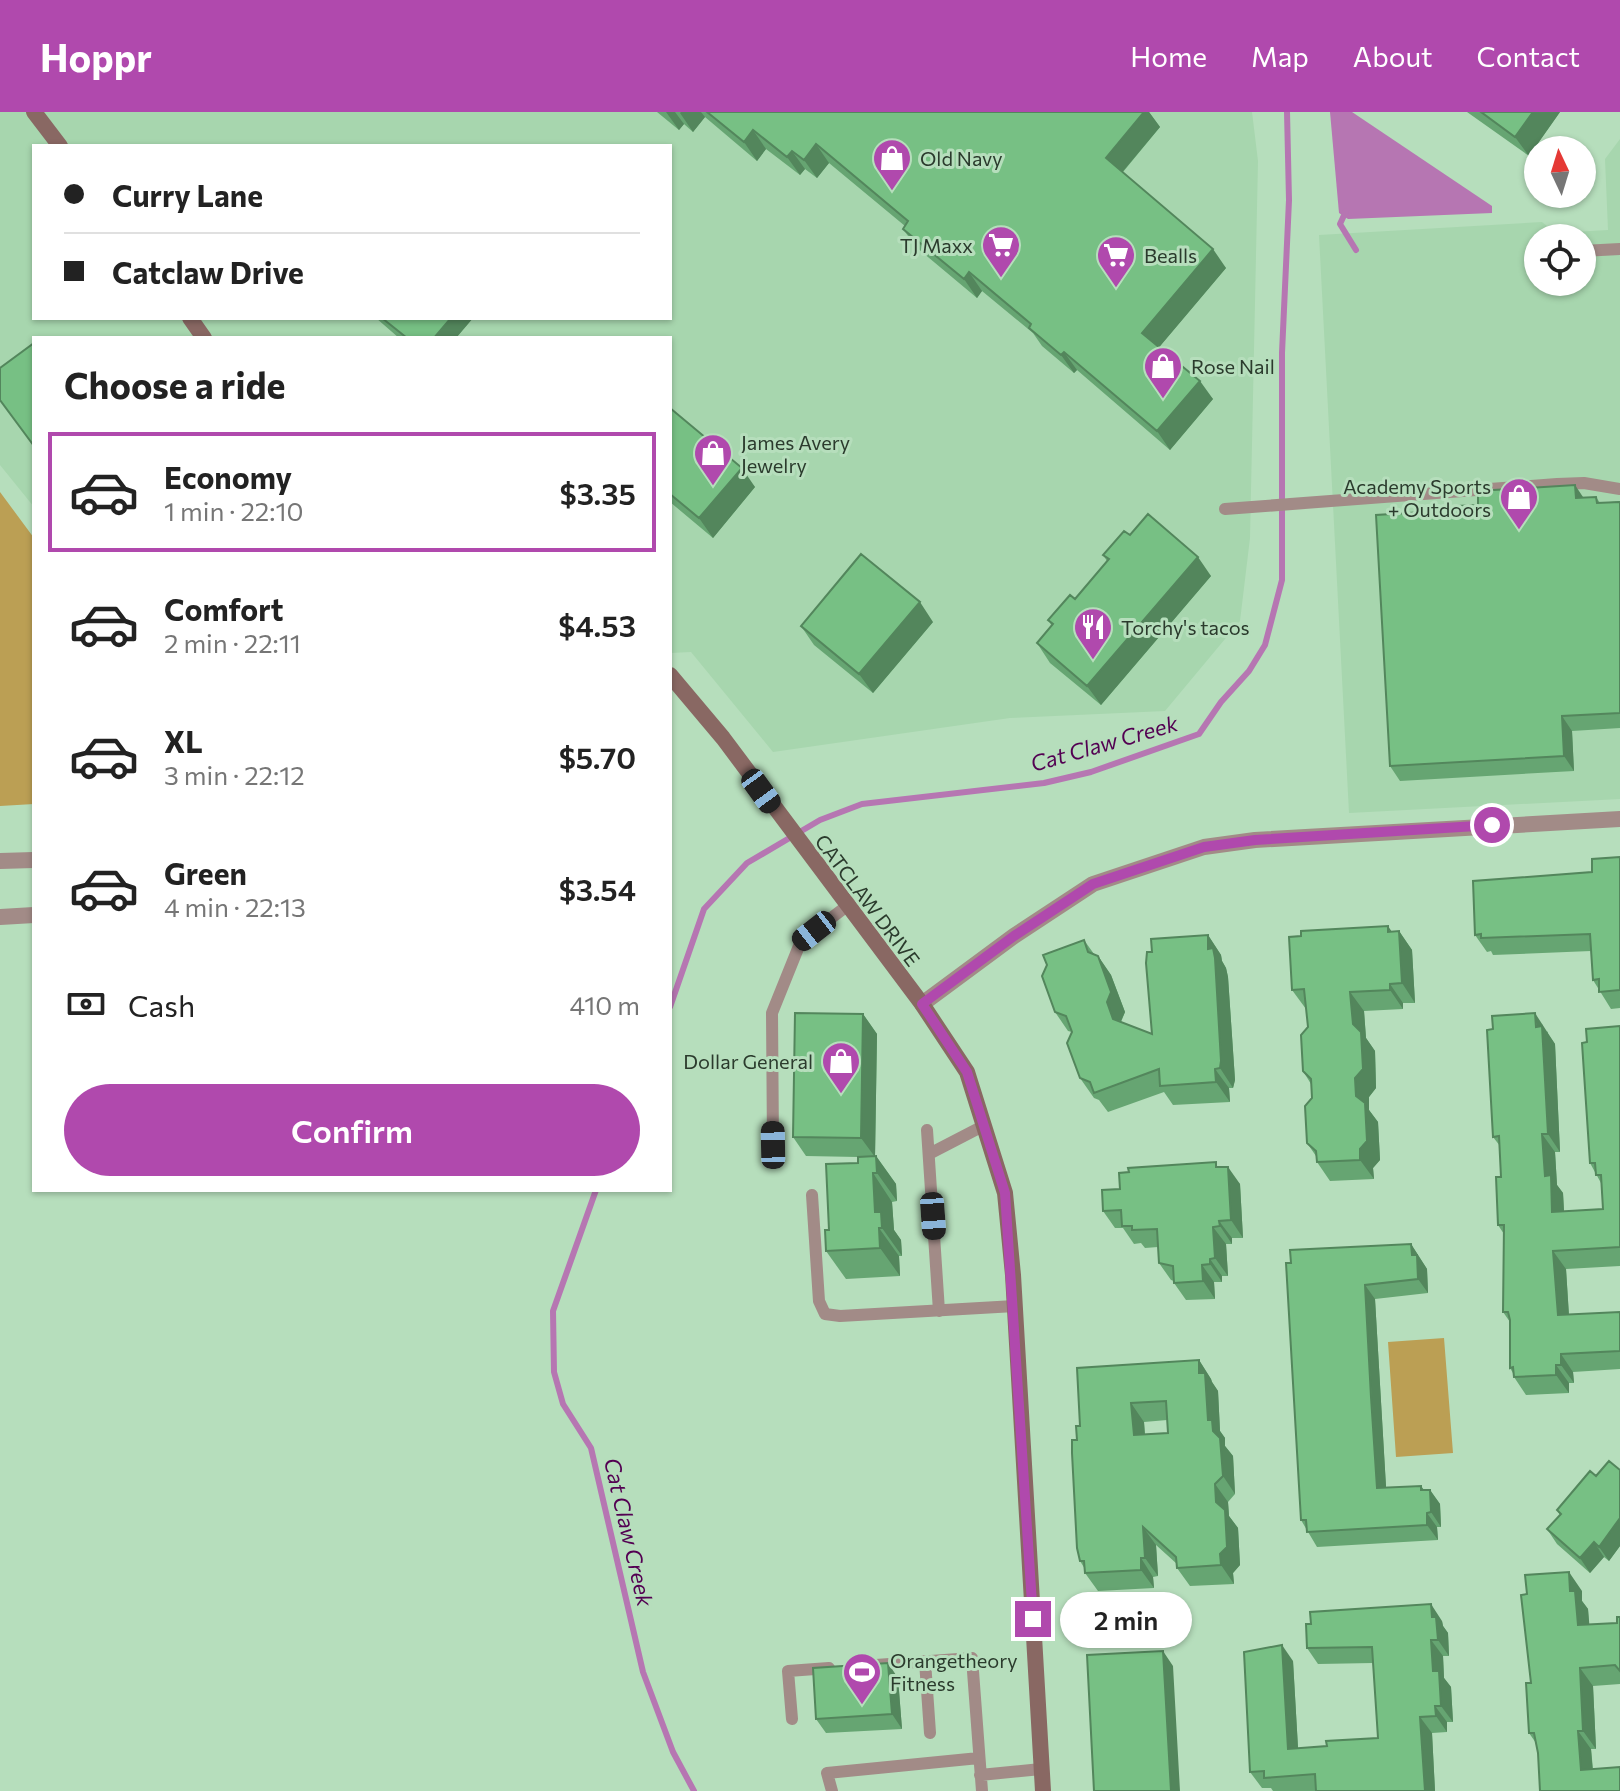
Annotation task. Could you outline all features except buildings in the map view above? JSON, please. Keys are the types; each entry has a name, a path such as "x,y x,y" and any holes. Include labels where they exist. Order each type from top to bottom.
{"street":[{"path":"34,112 58,144"},
{"name":"CATCLAW DRIVE","path":"672,678 922,1004 967,1072 985,1125 1005,1193 1015,1306 1043,1791"},
{"path":"922,1004 1014,936 1093,884 1204,847 1270,839 1620,819"},
{"path":"0,861 32,860"},
{"path":"0,917 32,915"}],"lane":[{"path":"1596,250 1620,249"},
{"path":"1232,508 1584,483 1620,489"},
{"path":"773,1145 772,1013 801,941 847,906"},
{"path":"929,1154 985,1125"},
{"path":"927,1130 939,1311"},
{"path":"812,1195 819,1301 825,1314 840,1316 1015,1306"},
{"path":"865,1666 972,1658 982,1791"},
{"path":"925,1661 930,1733"},
{"path":"792,1719 788,1671 849,1667"},
{"path":"832,1791 827,1773 979,1758"},
{"path":"980,1775 1041,1769"}],"shaded area":[{"path":"0,112 1252,112 1258,161 1250,538 1240,621 1165,711 1010,718 773,752 691,652 672,653 672,336 32,336 32,505 0,465"},
{"path":"1330,112 1352,112 1492,206 1492,213 1348,219 1339,213"},
{"path":"1620,139 1620,799 1349,813 1319,235 1542,222 1545,224 1524,224 1524,296 1596,296 1596,231 1608,230 1605,159"},
{"path":"0,492 32,535 32,804 0,806"},
{"path":"1444,1338 1453,1453 1396,1457 1388,1342"}],"waterway":[{"name":"Cat Claw Creek","path":"672,1001 704,909 747,863 820,820 862,804 1044,783 1091,772 1199,734 1221,702 1249,671 1265,645 1282,580 1282,353 1289,200 1287,112"},
{"path":"1346,211 1340,224 1356,250"},
{"name":"Cat Claw Creek","path":"595,1192 553,1311 554,1372 563,1404 591,1448 643,1672 673,1752 694,1791"}],"place":[{"name":"Old Navy","path":"892,192"},
{"name":"TJ Maxx","path":"1001,279"},
{"name":"Bealls","path":"1116,289"},
{"name":"Rose Nail","path":"1163,400"},
{"name":"James Avery Jewelry","path":"713,487"},
{"name":"Academy Sports + Outdoors","path":"1519,531"},
{"name":"Torchy's tacos","path":"1093,661"},
{"name":"Dollar General","path":"841,1095"},
{"name":"Orangetheory Fitness","path":"862,1706"}],"route":[{"path":"1033,1619 1013,1275 1005,1193 967,1072 922,1004 1014,936 1093,884 1204,847 1255,840 1492,825"}]}
